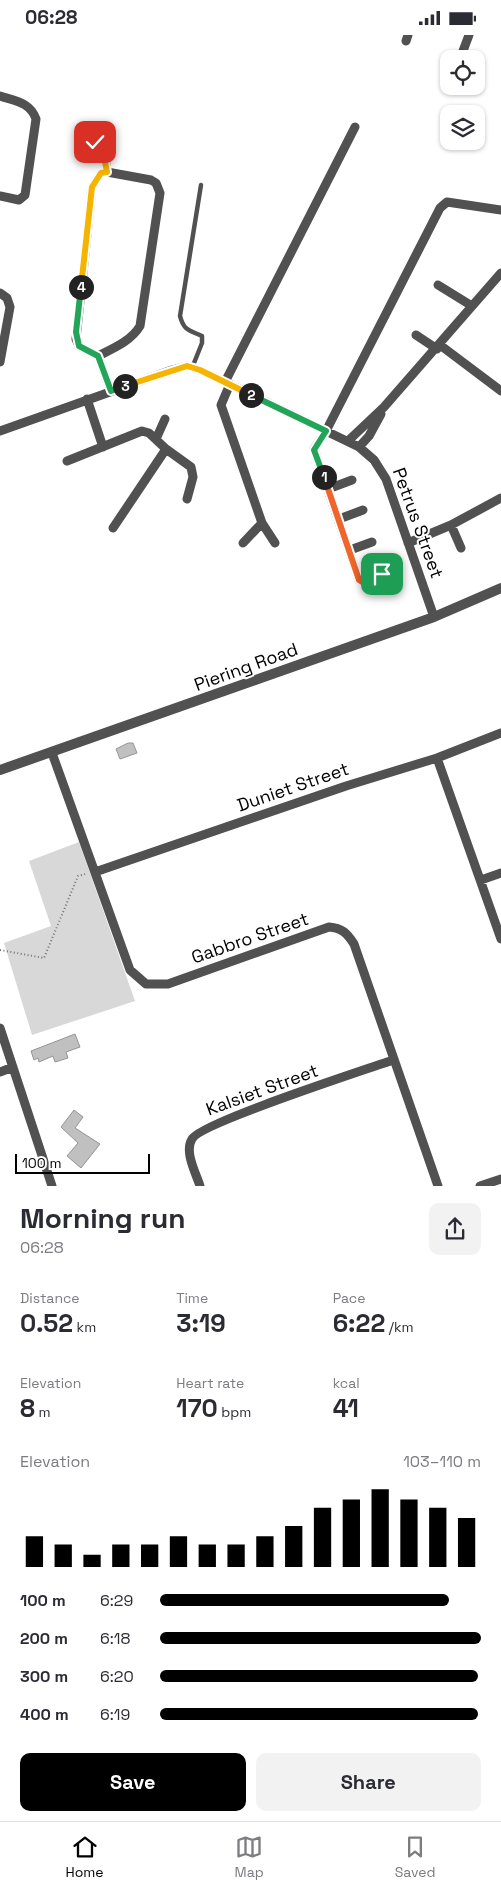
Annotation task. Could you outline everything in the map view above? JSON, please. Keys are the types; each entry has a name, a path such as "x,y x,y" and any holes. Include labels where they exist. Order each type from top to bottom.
{"street":[{"path":"463,50 469,35"},
{"path":"0,96 25,104 33,110 36,119 25,195 19,200 0,196"},
{"path":"275,543 262,523 221,405 227,383 355,127"},
{"path":"86,142 95,142 102,147 107,172"},
{"path":"98,356 134,335 140,326 160,193 156,183 152,180 107,172 101,173 92,187 76,332 79,346 98,356 111,391"},
{"path":"382,574 364,583 361,581 314,450 326,431 440,208 447,202 501,210"},
{"path":"348,441 384,407 501,273"},
{"path":"438,285 472,306"},
{"path":"0,293 7,298 10,307 0,362"},
{"path":"416,335 438,347 501,391"},
{"path":"0,431 172,370 187,366 192,368"},
{"name":"Petrus Street","path":"192,368 348,441 369,454 381,469 434,617"},
{"path":"87,399 103,447"},
{"path":"360,447 369,436 384,407"},
{"path":"156,439 165,419"},
{"path":"67,461 142,431 156,439 166,449 191,467 193,477 187,499"},
{"path":"113,528 166,449"},
{"path":"328,489 352,480"},
{"path":"408,543 451,525 501,498"},
{"path":"339,519 363,510"},
{"path":"243,543 262,523"},
{"path":"451,525 462,548"},
{"path":"350,550 372,542"},
{"name":"Piering Road","path":"0,770 434,617 501,588"},
{"name":"Duniet Street","path":"95,872 346,786 437,758 501,733"},
{"name":"Gabbro Street","path":"52,753 130,970 146,984 168,984 329,927 340,928 348,935 354,944 438,1186"},
{"path":"437,758 501,939"},
{"path":"481,881 501,873"},
{"path":"0,1028 52,1186"},
{"name":"Kalsiet Street","path":"200,1186 189,1153 192,1138 197,1133 226,1119 393,1060"},
{"path":"0,1072 13,1067"},
{"path":"480,1186 501,1179"}],"lane":[{"path":"192,368 202,343 202,336 188,332 183,327 180,316 201,185"}],"path":[{"path":"0,950 44,958 78,876 95,872"}],"shaded area":[{"path":"79,842 135,1001 32,1035 4,943 51,926 29,861"}],"building":[{"path":"128,743 133,743 137,753 120,759 116,749"},
{"path":"75,1034 80,1047 66,1052 68,1058 55,1062 53,1056 39,1062 38,1058 34,1060 31,1051"},
{"path":"74,1110 83,1117 75,1128 100,1144 81,1168 67,1156 78,1143 61,1127"}],"route":[{"path":"95,142 102,147 107,172 101,173 92,187 76,332 79,346 98,356 111,391 187,366 200,370 326,431 314,450 359,580 364,583 382,574"}]}
